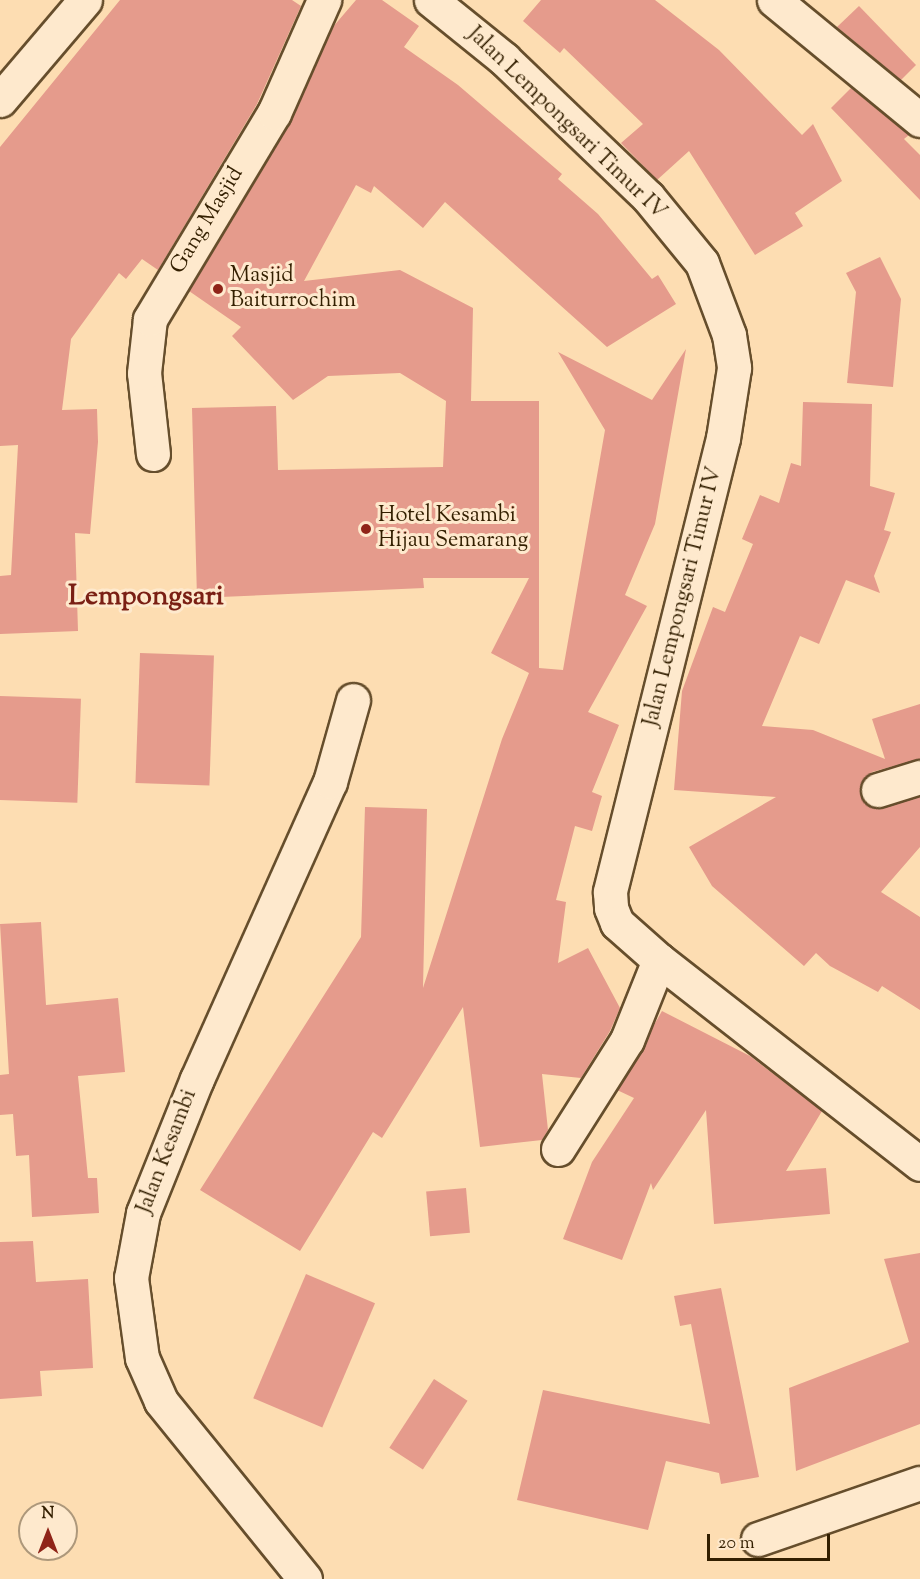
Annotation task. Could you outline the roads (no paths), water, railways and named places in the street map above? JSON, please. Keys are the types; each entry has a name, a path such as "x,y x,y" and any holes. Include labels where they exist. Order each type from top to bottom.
{"street":[{"path":"0,100 85,0"},
{"name":"Gang Masjid","path":"153,454 144,373 150,319 274,113 324,0"},
{"name":"Jalan Lempongsari Timur IV","path":"431,0 504,59 648,197 702,263 729,335 734,368 723,438 610,892 617,923 659,960 920,1164"},
{"path":"774,0 920,120"},
{"name":"Jalan Kesambi","path":"305,1579 161,1401 142,1358 131,1278 143,1213 197,1079 330,782 353,700"},
{"path":"878,789 920,777"},
{"path":"558,1149 627,1040 659,960"},
{"path":"758,1539 920,1483"}],"place":[{"name":"Masjid Baiturrochim","path":"218,289"},
{"name":"Hotel Kesambi Hijau Semarang","path":"366,529"}],"district":[{"name":"Lempongsari","path":"146,597"}]}
